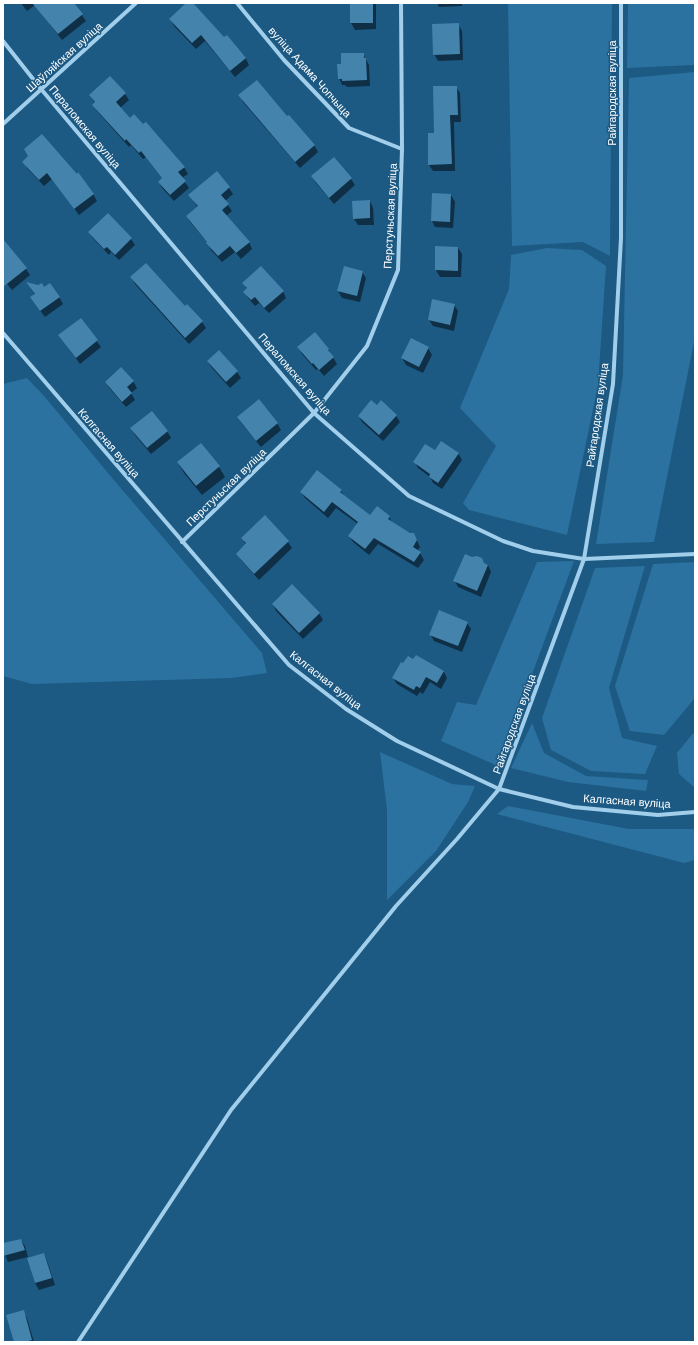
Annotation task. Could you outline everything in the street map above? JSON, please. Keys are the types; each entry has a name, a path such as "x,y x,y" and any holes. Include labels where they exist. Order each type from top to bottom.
{"street":[{"name":"Шаўляйская вуліца","path":"3,124 136,3"},
{"name":"вуліца Адама Чопчыца","path":"237,3 284,60 349,128 402,149"},
{"name":"Перстуньская вуліца","path":"182,542 314,413 368,346 398,270 402,149 401,3"},
{"name":"Райгародская вуліца","path":"78,1342 231,1110 396,906 457,839 499,789 584,559 613,384 620,238 621,3"},
{"name":"Пераломская вуліца","path":"3,41 41,89 314,413 409,496 503,541 533,551 584,559 695,554"},
{"name":"Калгасная вуліца","path":"3,333 289,665 346,709 397,741 499,789 573,807 658,815 695,812"}],"shaded area":[{"path":"508,3 612,3 610,256 583,242 512,246"},
{"path":"628,3 695,3 695,65 627,68"},
{"path":"695,72 695,337 654,542 596,544 623,375 629,78"},
{"path":"547,248 582,250 606,266 598,385 567,535 469,510 463,503 496,446 460,408 509,289 511,255"},
{"path":"27,378 45,397 262,653 267,673 232,678 32,684 3,676 3,384"},
{"path":"574,561 498,766 441,741 457,702 476,705 537,562"},
{"path":"695,562 695,698 664,735 630,731 615,686 653,564"},
{"path":"645,566 609,688 622,738 657,746 645,774 591,771 551,750 542,718 595,568"},
{"path":"532,723 544,753 586,776 648,780 646,791 568,782 511,768"},
{"path":"695,731 695,788 679,774 677,753"},
{"path":"380,752 452,784 475,786 468,802 436,851 387,900 387,810"},
{"path":"508,806 629,829 695,829 695,860 684,863 497,814"}],"building":[{"path":"32,3 74,3 83,14 58,34"},
{"path":"186,3 193,3 224,37 227,35 246,58 230,71 201,35 192,43 169,19"},
{"path":"350,3 373,3 373,23 350,23"},
{"path":"459,23 460,54 433,55 432,24"},
{"path":"341,53 364,53 364,58 366,58 367,80 342,81 342,79 338,79 337,64 341,64"},
{"path":"110,76 126,93 116,102 130,118 134,114 143,124 146,122 185,167 178,172 186,181 170,195 158,182 162,178 141,151 139,153 126,139 125,141 92,105 95,102 89,95"},
{"path":"257,80 287,116 289,115 315,145 295,162 238,95"},
{"path":"433,86 457,86 458,115 450,115 452,164 428,165 428,133 434,133"},
{"path":"42,134 77,174 78,172 94,194 74,209 47,173 39,180 22,162 28,156 24,149"},
{"path":"334,157 352,178 329,198 311,176"},
{"path":"217,171 230,187 221,195 229,204 222,210 250,242 236,253 230,246 218,256 206,243 207,242 186,216 198,206 188,195"},
{"path":"432,193 451,194 450,222 431,221"},
{"path":"370,200 370,218 353,219 352,201"},
{"path":"108,213 132,238 115,255 107,247 104,249 88,232"},
{"path":"3,239 27,268 3,287"},
{"path":"435,246 458,247 458,271 435,270"},
{"path":"146,263 185,306 187,304 203,321 185,338 130,277"},
{"path":"261,266 284,291 264,308 255,297 251,300 243,292 247,288 242,283"},
{"path":"344,266 363,271 357,296 337,291"},
{"path":"26,282 38,285 42,283 44,287 50,283 60,297 40,311 30,297 35,294"},
{"path":"432,299 455,304 450,325 428,320"},
{"path":"81,318 98,340 76,358 58,335"},
{"path":"315,332 334,357 319,370 297,347"},
{"path":"411,338 429,347 419,367 401,358"},
{"path":"219,350 238,371 226,382 207,361"},
{"path":"121,367 134,381 127,387 132,393 122,402 105,382"},
{"path":"259,399 278,423 256,441 237,417"},
{"path":"371,400 377,405 381,400 397,415 379,435 358,416"},
{"path":"152,411 168,431 147,448 130,428"},
{"path":"441,441 459,453 438,483 429,477 430,474 413,462 425,444 435,450"},
{"path":"201,443 220,466 196,486 177,462"},
{"path":"317,470 342,490 340,492 370,515 377,506 390,516 388,519 410,533 414,533 417,540 413,547 421,552 414,562 374,538 365,549 348,536 358,522 332,502 324,512 300,492"},
{"path":"265,515 289,541 254,574 236,554 246,543 241,538"},
{"path":"465,554 472,557 477,556 482,558 484,563 488,565 477,591 453,581"},
{"path":"292,584 320,613 299,633 272,604"},
{"path":"439,610 468,622 458,646 429,635"},
{"path":"416,655 444,671 437,683 426,677 420,688 416,686 414,690 392,678 401,662 403,663 408,656 413,659"},
{"path":"21,1239 25,1250 3,1256 3,1243"},
{"path":"44,1253 52,1278 35,1283 27,1258"},
{"path":"24,1310 32,1340 26,1342 14,1342 6,1315"}]}
